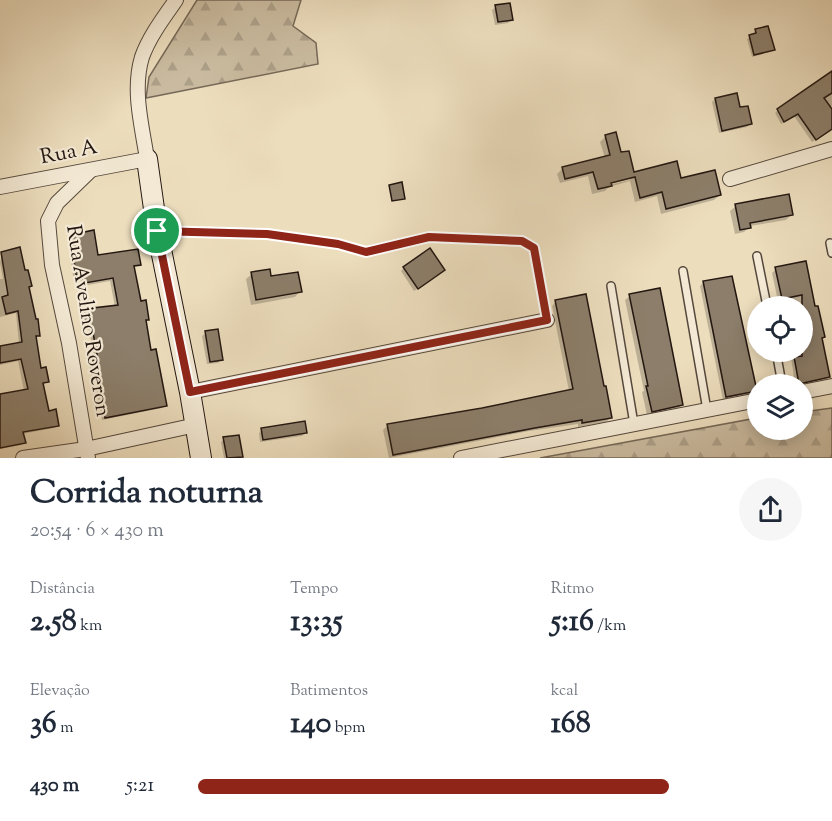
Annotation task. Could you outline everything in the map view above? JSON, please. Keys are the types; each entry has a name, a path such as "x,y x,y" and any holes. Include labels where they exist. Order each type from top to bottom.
{"street":[{"path":"176,0 159,25 143,56 137,83 157,231 201,458"},
{"path":"730,179 832,149"},
{"name":"Rua A","path":"0,188 147,159"},
{"name":"Rua Avelino Roveron","path":"87,454 69,343 52,265 48,221 57,203 91,170"},
{"path":"190,392 547,320"},
{"path":"813,390 832,386"},
{"path":"461,458 747,402"},
{"path":"23,458 87,454 196,425"}],"lane":[{"path":"157,231 267,234 338,244 366,252 429,237 522,241 534,248 547,320"},
{"path":"830,243 832,253"},
{"path":"757,256 765,296"},
{"path":"683,271 708,410"},
{"path":"611,286 634,424"}],"green space":[{"path":"197,0 301,0 293,26 316,43 318,64 146,98 149,77"},
{"path":"832,408 832,458 540,458 747,420 747,440 813,440 813,411"}],"building":[{"path":"510,3 513,20 498,22 495,5"},
{"path":"768,26 775,50 754,55 749,35 756,33 755,29"},
{"path":"832,71 832,93 824,98 832,109 832,129 816,140 798,114 784,122 777,109"},
{"path":"737,93 740,107 748,106 752,124 722,131 715,98"},
{"path":"616,132 621,152 629,151 634,172 677,161 681,178 715,170 721,195 666,209 662,192 640,198 635,177 598,189 593,172 565,179 562,167 610,155 605,135"},
{"path":"402,182 405,199 392,201 389,185"},
{"path":"789,194 793,215 750,223 751,228 740,230 735,204"},
{"path":"94,230 98,255 138,249 141,265 134,266 141,301 146,300 149,320 146,320 151,350 156,349 167,406 105,418 98,372 94,373 93,360 98,360 92,327 87,328 84,309 118,305 113,278 85,283 84,279 77,280 70,235"},
{"path":"20,247 25,270 28,270 32,286 29,287 36,319 38,319 40,336 36,336 41,368 46,367 49,382 43,383 49,411 56,409 59,426 23,432 26,443 0,448 0,394 28,389 21,359 0,363 0,346 22,342 18,311 6,314 2,297 8,295 1,252"},
{"path":"430,248 445,270 418,289 403,267"},
{"path":"806,261 813,296 781,296 775,267"},
{"path":"270,269 271,276 298,272 302,292 256,300 251,272"},
{"path":"732,276 747,345 747,362 751,362 753,374 747,374 747,393 726,397 703,281"},
{"path":"660,288 683,405 652,412 629,294"},
{"path":"586,294 612,418 582,423 582,420 393,455 387,424 482,408 573,389 555,300"},
{"path":"813,296 815,306 818,306 825,337 822,338 830,377 813,381 813,374 797,374 795,362 813,362"},
{"path":"218,329 223,360 210,362 205,331"},
{"path":"305,421 307,433 263,440 261,428"},
{"path":"239,435 243,457 227,458 223,437"}],"route":[{"path":"157,231 267,234 338,244 366,252 429,237 522,241 534,248 547,320 190,392 157,231"}]}
